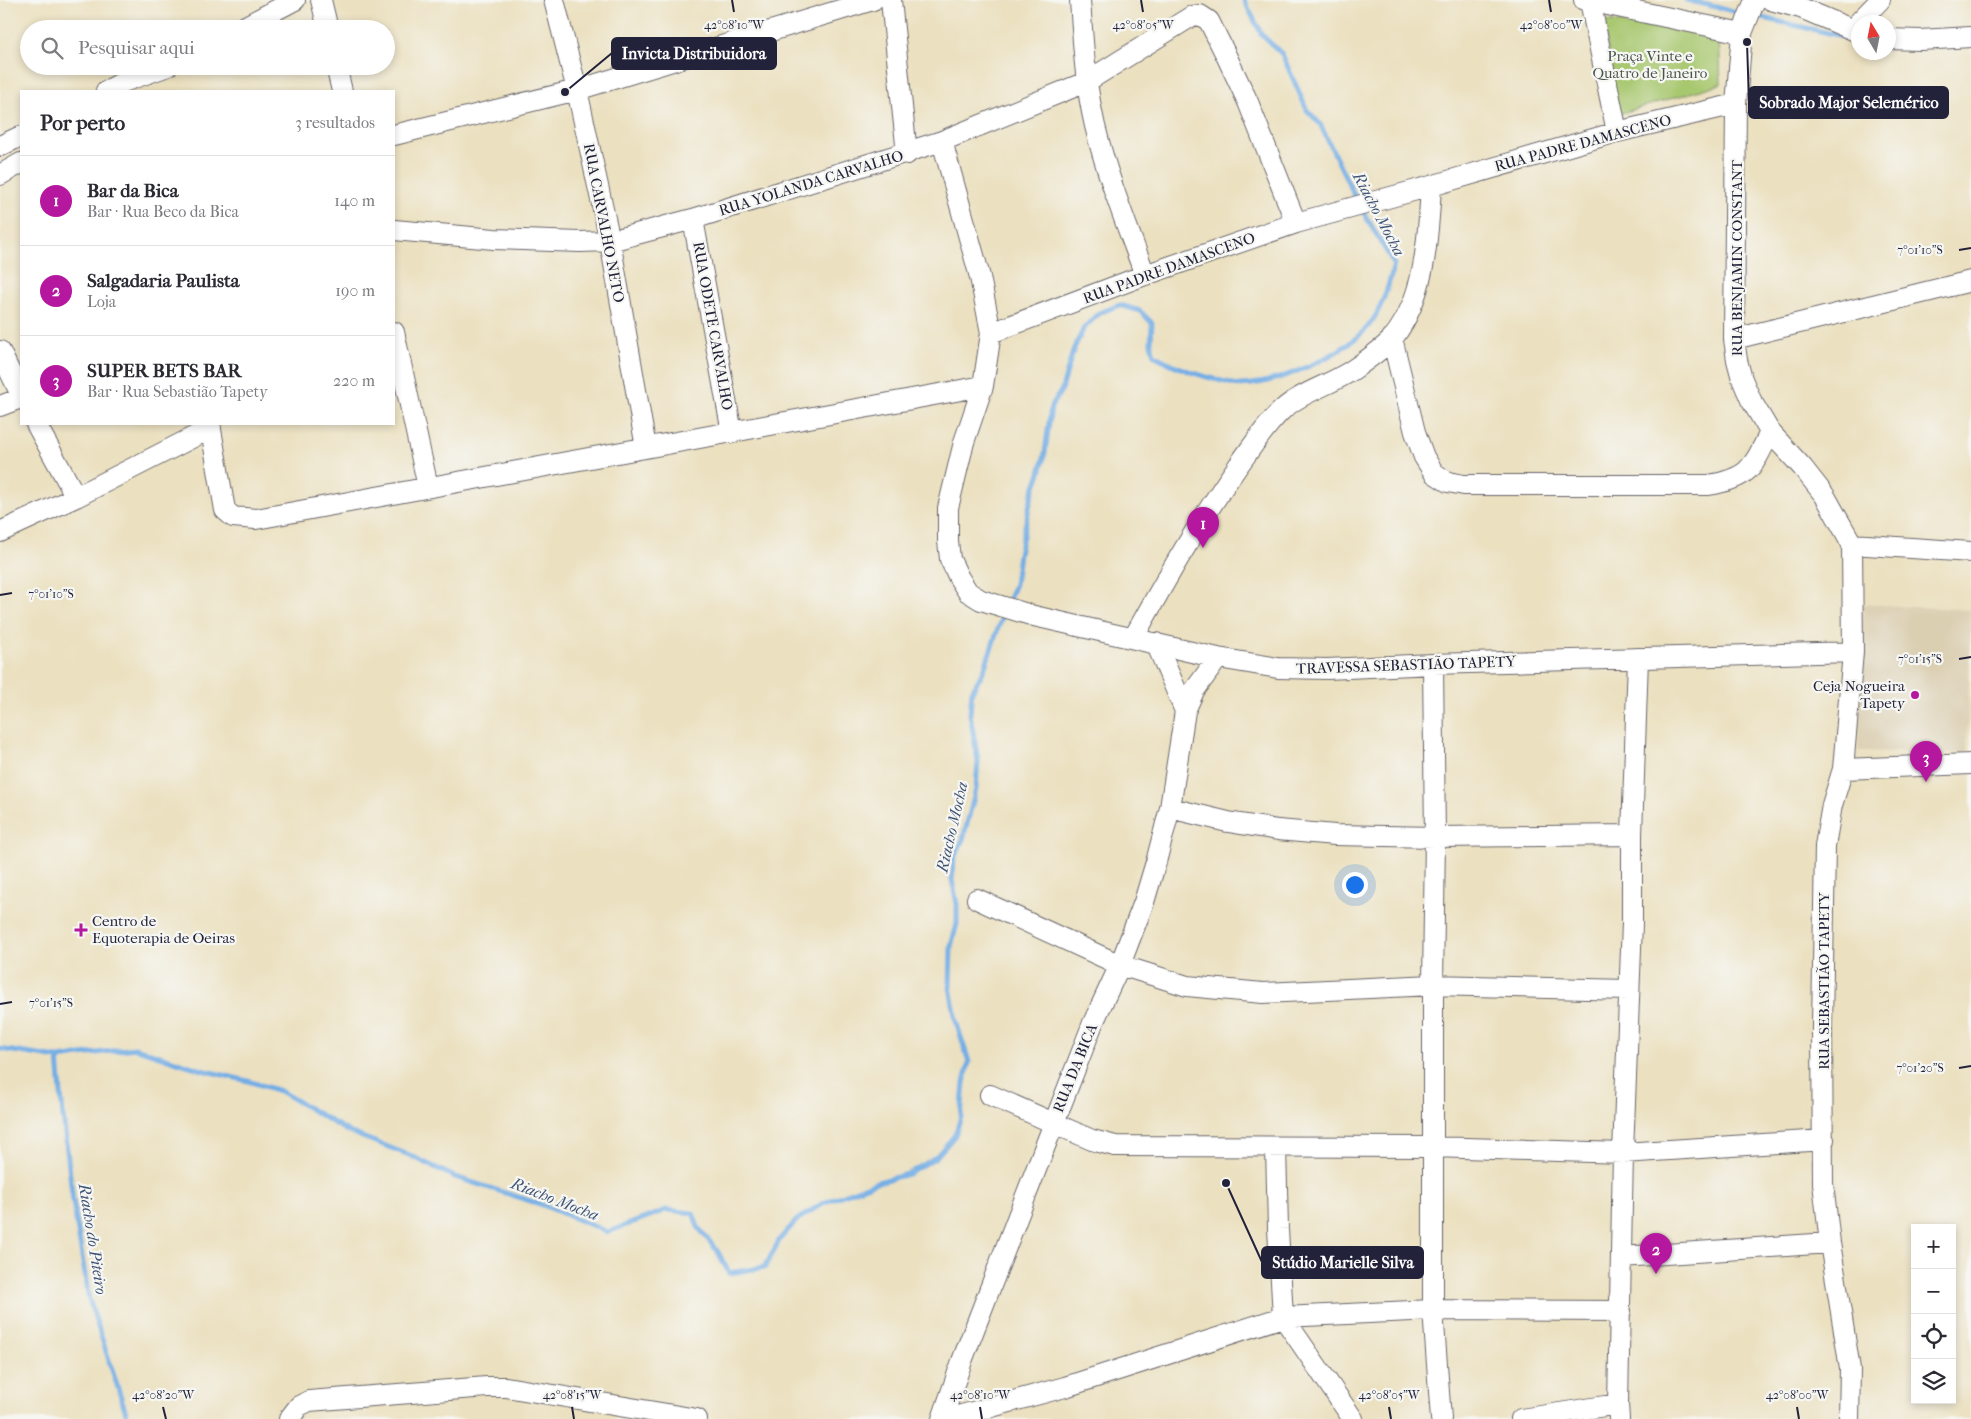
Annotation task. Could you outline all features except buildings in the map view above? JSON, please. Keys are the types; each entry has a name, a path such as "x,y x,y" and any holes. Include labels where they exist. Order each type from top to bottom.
{"street":[{"path":"257,20 296,0"},
{"path":"321,0 326,20"},
{"name":"RUA CARVALHO NETO","path":"554,0 577,90 610,241 646,448"},
{"path":"395,135 577,90 873,0"},
{"path":"891,0 907,154"},
{"path":"1080,0 1086,82 1095,127 1145,275"},
{"name":"RUA BENJAMIN CONSTANT","path":"1755,0 1744,28 1736,104 1734,339 1736,360 1742,380 1770,432 1803,468 1825,496 1852,544"},
{"path":"1771,0 1851,25"},
{"path":"1867,15 1880,0"},
{"path":"1617,132 1587,1 1744,28"},
{"name":"RUA YOLANDA CARVALHO","path":"395,230 494,239 580,242 610,241 693,219 907,154 942,141 1086,82 1192,16 1200,15 1209,21 1248,102 1296,223"},
{"path":"1896,39 1971,37"},
{"path":"114,90 130,88 153,75"},
{"path":"338,75 342,90"},
{"name":"RUA PADRE DAMASCENO","path":"991,334 1145,275 1296,223 1617,132 1736,104"},
{"path":"0,146 20,136"},
{"path":"0,532 76,497 210,426 225,510 233,517 256,519 983,386 991,334 980,277 942,141"},
{"path":"0,175 20,164"},
{"path":"1134,637 1171,569 1225,485 1283,409 1354,369 1392,338 1414,299 1422,271 1427,240 1431,186"},
{"name":"RUA ODETE CARVALHO","path":"693,219 732,433"},
{"path":"1734,339 1971,281"},
{"path":"395,337 428,488"},
{"path":"1392,338 1415,432 1424,457 1434,473 1448,482 1464,485 1709,485 1731,481 1747,471 1757,459 1770,432"},
{"path":"0,351 20,395"},
{"name":"TRAVESSA SEBASTIÃO TAPETY","path":"983,386 964,442 948,508 948,541 950,559 968,592 981,600 1001,607 1218,658 1278,668 1327,669 1433,664 1853,652"},
{"path":"0,406 20,397"},
{"path":"37,425 76,497"},
{"path":"1852,544 1971,552"},
{"name":"RUA SEBASTIÃO TAPETY","path":"1849,1419 1850,1369 1830,1243 1823,1183 1822,1026 1825,846 1832,805 1843,769 1853,652 1852,544"},
{"path":"1156,643 1186,711"},
{"name":"RUA DA BICA","path":"942,1419 962,1361 1093,1022 1120,965 1156,862 1170,808 1186,711 1194,691 1218,658"},
{"path":"1521,1419 1619,1412 1623,1153 1632,923 1632,835 1638,658"},
{"path":"1433,664 1435,837 1433,1310 1441,1419"},
{"path":"1843,769 1971,764"},
{"path":"1170,808 1228,822 1278,830 1335,835 1435,837 1632,835"},
{"path":"977,899 1120,965 1187,986 1263,994 1433,985 1628,990"},
{"path":"990,1095 1092,1140 1116,1146 1433,1148 1623,1153 1824,1140"},
{"path":"1276,1147 1283,1317 1354,1419"},
{"path":"1621,1257 1830,1243"},
{"path":"947,1419 1065,1387 1283,1317 1433,1310 1621,1311"},
{"path":"289,1419 299,1406 309,1401 506,1387 697,1419"}],"shaded area":[{"name":"Ceja Nogueira Tapety","path":"1863,604 1971,610 1967,753 1858,751"}],"green space":[{"name":"Praça Vinte e Quatro de Janeiro","path":"1603,21 1719,33 1721,84 1619,114"}],"waterway":[{"name":"Riacho Mocha","path":"1244,0 1262,35 1282,54 1307,110 1320,124 1357,201"},
{"path":"1686,0 1746,14"},
{"path":"1754,16 1846,37"},
{"name":"Riacho Mocha","path":"1007,603 1015,584 1019,554 1032,494 1045,453 1051,407 1062,389 1074,348 1084,328 1099,313 1120,305 1140,311 1152,323 1151,343 1154,355 1187,371 1236,385 1272,380 1307,367 1339,350 1365,330 1375,316 1387,290 1394,264 1362,210"},
{"name":"Riacho Mocha","path":"0,1049 58,1058 135,1048 202,1070 280,1091 349,1132 409,1155 455,1177 540,1204 608,1232 666,1210 693,1213 698,1227 718,1252 729,1273 765,1267 780,1239 797,1220 823,1203 874,1183 908,1174 936,1157 955,1135 961,1117 964,1083 969,1062 956,1021 950,987 951,946 957,924 957,904 952,880 954,858 963,839 976,789 978,761 970,714 972,691 984,670 1004,611"},
{"name":"Riacho do Piteiro","path":"58,1058 73,1201 89,1299 128,1419"}],"place":[{"name":"Sobrado Major Selemérico","path":"1747,42"},
{"name":"Invicta Distribuidora","path":"565,92"},
{"name":"Bar da Bica","path":"1203,548"},
{"name":"Ceja Nogueira Tapety","path":"1915,695"},
{"name":"SUPER BETS BAR","path":"1926,782"},
{"name":"Centro de Equoterapia de Oeiras","path":"81,930"},
{"name":"Stúdio Marielle Silva","path":"1226,1183"},
{"name":"Salgadaria Paulista","path":"1656,1274"}]}
